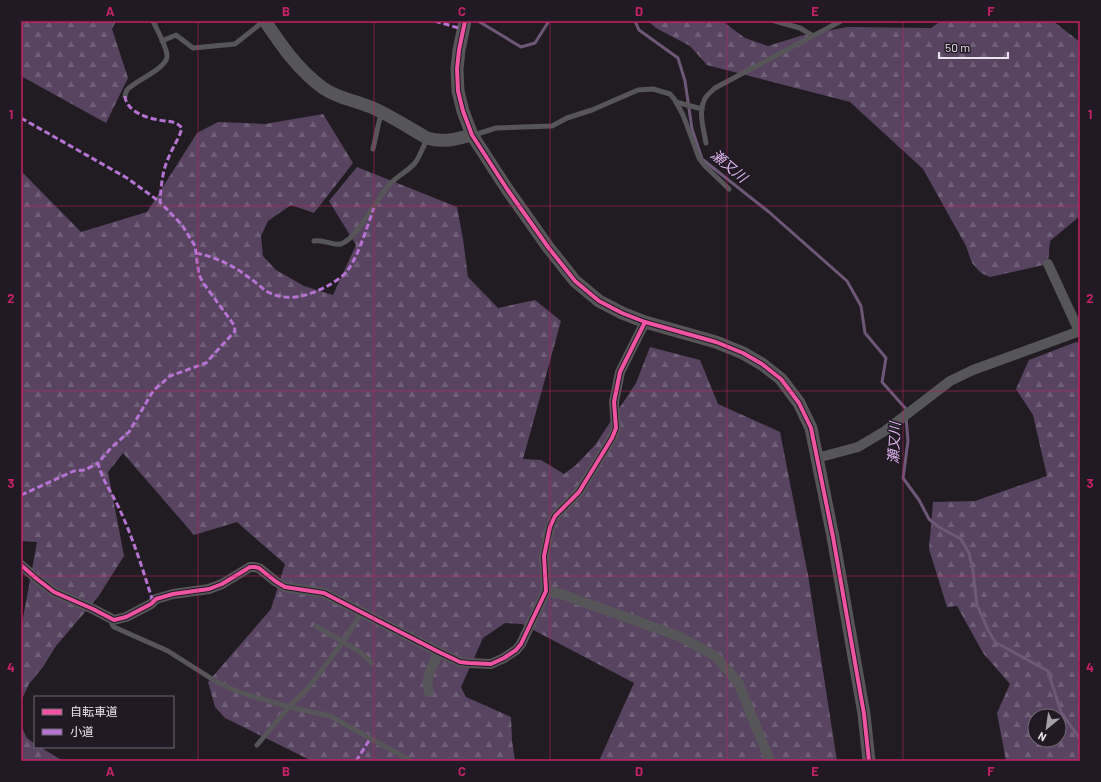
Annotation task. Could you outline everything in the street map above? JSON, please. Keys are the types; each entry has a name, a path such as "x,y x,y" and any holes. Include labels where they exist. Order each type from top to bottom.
{"street":[{"path":"264,21 290,57 304,72 323,88 342,98 370,106 427,138 435,140 452,140 472,135"},
{"path":"465,21 457,69 458,91 463,111 472,135 516,202 548,247 575,281 599,301 622,313 645,322 716,342 743,353 772,371 781,379 799,403 811,428 817,458 864,714 869,761"},
{"path":"817,458 858,447 885,431 950,381 973,370 1079,331 1048,264"},
{"path":"21,565 54,592 114,620 126,618 151,604 156,599 174,594 209,589 222,584 250,567 255,567 259,568 285,587 324,593 460,662 490,664 504,658 516,650 521,644 546,591 544,556 550,527 555,516 579,492 612,438 616,428 614,402 620,372 645,322"},
{"path":"546,591 561,594 680,637 715,656 738,682 770,761"},
{"path":"429,692 427,686 428,679 439,652"}],"lane":[{"path":"125,96 128,89 150,76 165,62 167,56 153,21"},
{"path":"162,41 176,35 194,48 235,44 264,21"},
{"path":"775,21 800,28 813,36"},
{"path":"706,143 702,109 706,97 715,88 841,21"},
{"path":"472,135 496,128 552,126 567,118 592,110 638,90 653,88 670,94 683,115 699,158 729,189"},
{"path":"676,102 702,109"},
{"path":"373,149 381,113"},
{"path":"314,241 320,240 340,244 350,238 390,184 413,165 427,138"},
{"path":"257,745 289,707 308,688 343,642 362,612"},
{"path":"114,620 112,624 114,627 168,651 227,687 289,707 330,716 411,761"},
{"path":"316,626 360,652 372,663"}],"green space":[{"path":"21,21 116,21 112,29 128,78 106,123 21,76"},
{"path":"648,21 722,21 745,38 768,46 800,36 847,27 931,28 941,21 1053,21 1080,42 1080,216 1050,241 1048,264 990,277 981,273 972,263 966,246 923,169 850,102 707,65 690,46 656,28"},
{"path":"323,114 353,163 314,213 291,205 268,221 261,236 263,256 276,270 304,286 333,295 356,245 329,201 357,167 457,207 468,277 498,308 535,300 561,321 523,459 541,460 564,474 576,465 595,445 636,383 650,347 700,360 718,404 780,432 808,575 837,761 599,761 634,683 522,624 505,623 483,638 461,687 466,697 511,717 515,761 312,761 225,718 215,707 208,682 271,609 285,564 237,522 194,535 123,453 108,472 124,556 98,597 56,646 43,667 29,684 21,701 21,629 37,542 21,541 21,169 22,172 81,232 147,212 197,133 218,122 265,124"},
{"path":"1076,342 1080,343 1080,660 1078,661 1080,677 1080,761 1006,761 997,713 1010,684 983,653 957,606 947,607 929,549 933,502 975,501 1047,476 1033,415 1016,389 1029,360"},
{"path":"21,726 27,738 34,743 34,748 42,748 63,761 21,761"}],"waterway":[{"path":"478,21 521,47 535,43 549,21"},
{"name":"瀬又川","path":"635,21 639,30 678,58 685,81 692,129 702,159 769,212 847,281 861,306 865,333 886,358 882,382 906,409 906,412"},
{"name":"瀬又川","path":"906,417 908,441 903,478 919,500 929,519 937,526 961,539 969,553 973,571 977,605 995,642 1048,671 1061,712 1080,739"}],"marked path":[{"path":"435,21 462,29"},
{"path":"125,96 129,106 138,113 154,119 174,122 182,128 164,169 160,202 182,225 195,246 199,275 234,325 235,331 206,363 170,376 153,391 129,432 111,448 98,463 107,486 129,531 153,602"},
{"path":"21,118 127,178 160,202"},
{"path":"196,253 217,259 230,265 268,292 276,295 292,297 308,294 331,284 346,272 359,248 374,208"},
{"path":"21,495 74,471 85,470 98,463"},
{"path":"356,761 370,739"}],"cycle path":[{"path":"465,21 457,69 458,91 463,111 472,135 507,189 548,247 575,281 599,301 622,313 645,322 716,342 743,353 762,364 781,379 799,403 811,428 833,537 864,714 869,761"},
{"path":"21,565 54,592 114,620 126,617 151,604 156,599 173,594 209,589 222,584 250,567 255,567 259,568 285,587 324,593 460,662 491,664 504,658 516,650 521,644 546,591 544,556 550,527 555,516 579,492 612,438 616,428 614,402 620,372 645,322"}]}
